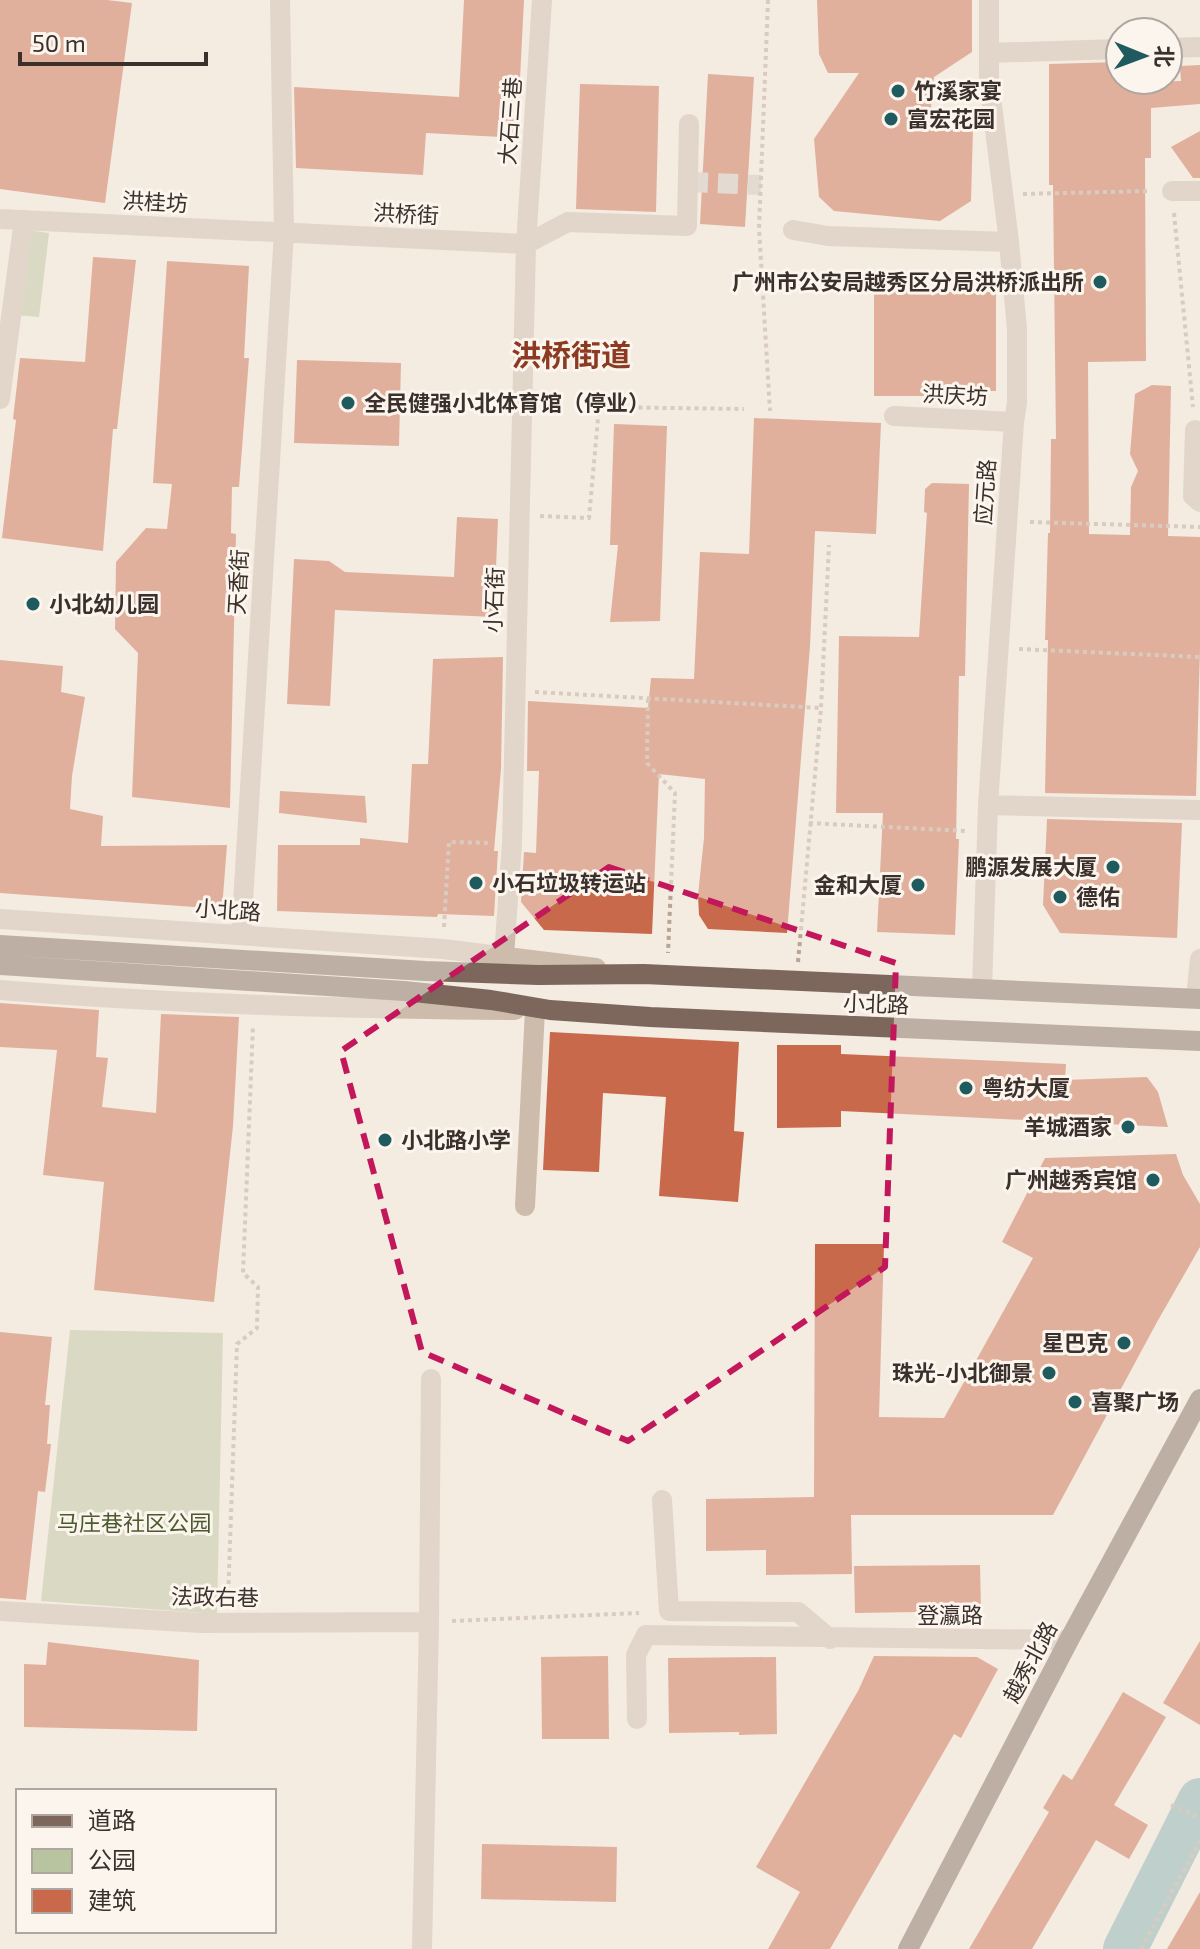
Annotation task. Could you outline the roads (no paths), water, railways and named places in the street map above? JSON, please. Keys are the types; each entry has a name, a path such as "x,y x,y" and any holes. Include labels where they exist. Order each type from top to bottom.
{"main road":[{"name":"小北路","path":"0,945 363,968 538,975 644,974 1198,998"},
{"name":"小北路","path":"0,965 370,988 491,1000 542,1010 847,1027 1200,1041"},
{"name":"越秀北路","path":"908,1949 1069,1640 1200,1399"}],"street":[{"name":"天香街","path":"241,935 284,232 280,0"},
{"name":"大石三巷","path":"526,244 542,0"},
{"name":"应元路","path":"982,989 988,805 1017,403 1017,329 989,81 989,0"},
{"path":"989,53 1104,49"},
{"path":"526,244 568,222 687,226 689,124"},
{"path":"1172,191 1200,191"},
{"name":"洪桂坊","path":"0,219 284,232"},
{"path":"0,399 24,220"},
{"path":"793,230 828,236 1009,242"},
{"name":"洪桥街","path":"284,232 526,244"},
{"name":"小石街","path":"504,956 512,843 526,244"},
{"name":"洪庆坊","path":"894,416 1014,422"},
{"path":"1195,430 1193,496 1200,502"},
{"path":"988,805 1200,810"},
{"name":"小北路","path":"3,920 443,949 644,974"},
{"path":"1198,998 1200,959"},
{"name":"小北路","path":"0,990 145,1000 389,1010 542,1010"},
{"path":"525,1206 542,1010"},
{"path":"422,1949 431,1379"},
{"path":"662,1500 669,1611 798,1612 830,1639"},
{"name":"法政右巷","path":"0,1611 202,1623 429,1622"},
{"name":"登瀛路","path":"637,1719 636,1655 646,1635 1069,1640"}],"waterway":[{"path":"1125,1949 1200,1800"}],"tunnel":[{"path":"688,182 761,185"}],"place":[{"name":"竹溪家宴","path":"898,91"},
{"name":"富宏花园","path":"891,119"},
{"name":"广州市公安局越秀区分局洪桥派出所","path":"1100,282"},
{"name":"全民健强小北体育馆（停业）","path":"348,403"},
{"name":"小北幼儿园","path":"33,604"},
{"name":"鹏源发展大厦","path":"1113,867"},
{"name":"小石垃圾转运站","path":"476,883"},
{"name":"金和大厦","path":"918,885"},
{"name":"德佑","path":"1060,897"},
{"name":"粤纺大厦","path":"966,1088"},
{"name":"羊城酒家","path":"1128,1127"},
{"name":"小北路小学","path":"385,1140"},
{"name":"广州越秀宾馆","path":"1153,1180"},
{"name":"星巴克","path":"1124,1343"},
{"name":"珠光-小北御景","path":"1049,1373"},
{"name":"喜聚广场","path":"1075,1402"}],"district":[{"name":"洪桥街道","path":"571,356"}],"park label":[{"name":"马庄巷社区公园","path":"134,1523"}]}
